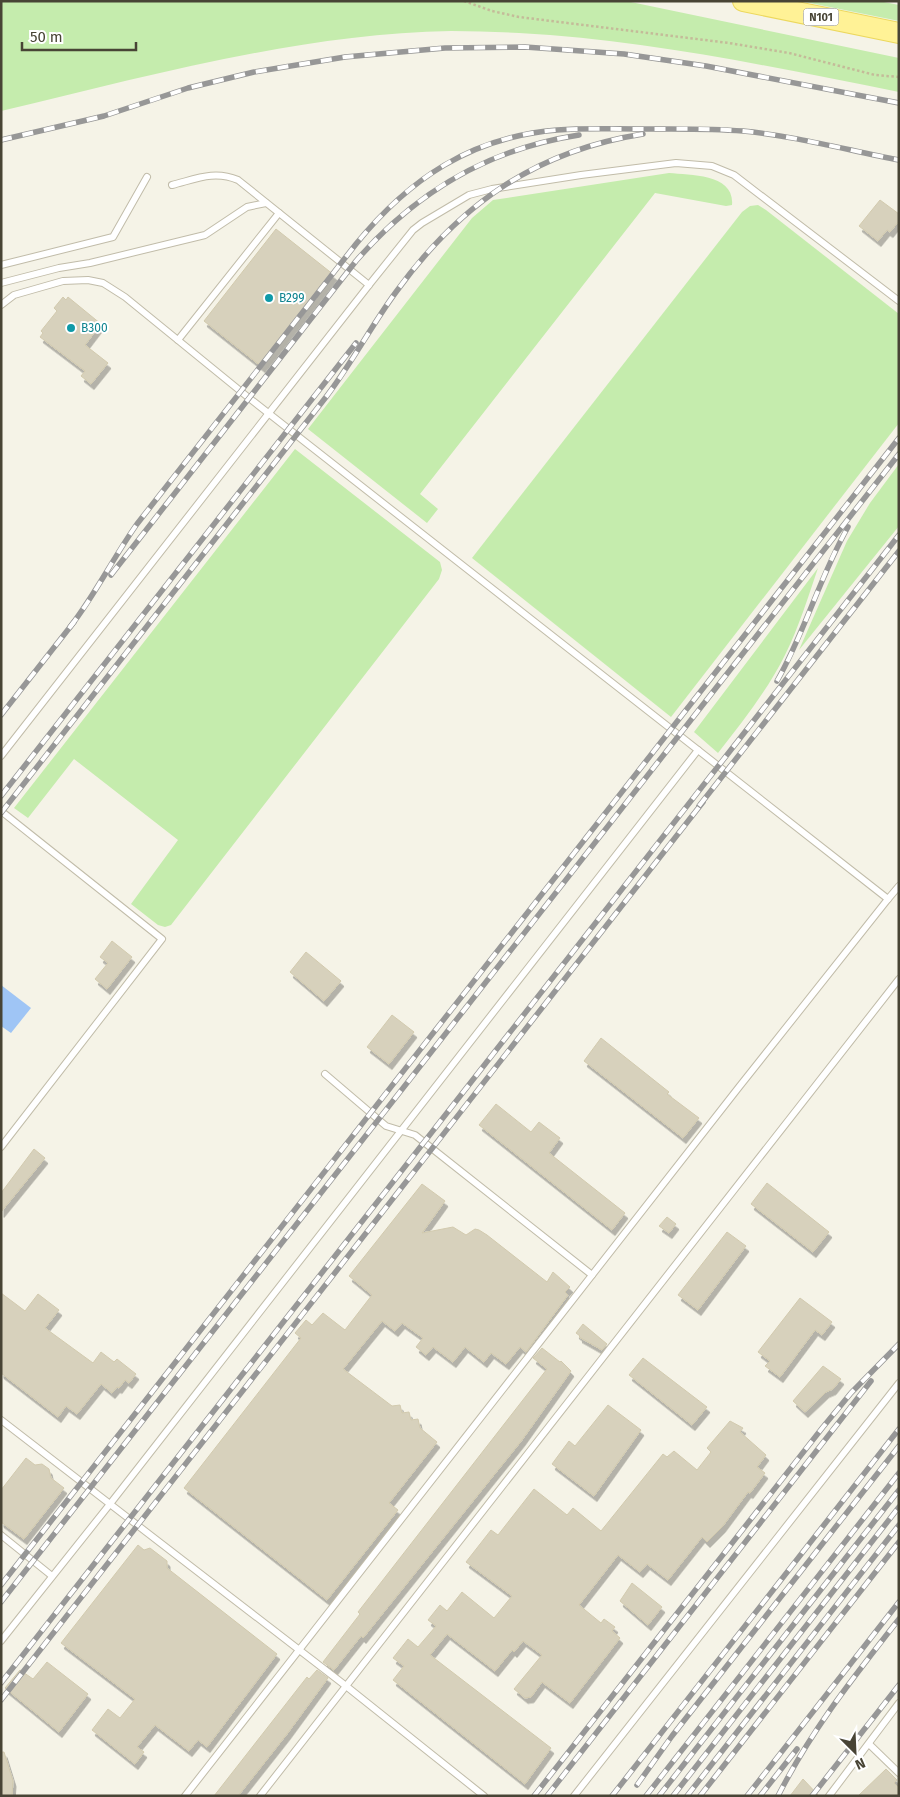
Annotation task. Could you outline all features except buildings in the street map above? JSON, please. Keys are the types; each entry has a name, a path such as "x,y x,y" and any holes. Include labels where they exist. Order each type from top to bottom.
{"main road":[{"name":"N101","path":"743,1 899,33"}],"lane":[{"path":"1,756 413,230 469,195 492,189 581,174 688,163 712,166 734,175 899,301"},
{"path":"172,185 215,174 238,180 369,285"},
{"path":"1,265 113,237 147,177"},
{"path":"1,283 205,235 248,208 266,203"},
{"path":"178,340 279,213"},
{"path":"1,305 14,294 63,281 88,280 103,283 124,297 268,413 888,899"},
{"path":"1,1641 698,750"},
{"path":"1,811 162,939 1,1147"},
{"path":"185,1796 739,1087 899,886"},
{"path":"260,1796 899,979"},
{"path":"325,1074 386,1126 414,1135 592,1275"},
{"path":"574,1796 899,1383"},
{"path":"1,1420 346,1686 484,1796"},
{"path":"1,1536 52,1576"},
{"path":"829,1796 899,1704"},
{"path":"869,1744 899,1773"}],"path":[{"path":"464,1 492,11 519,17 729,43 789,53 875,75 899,77"}],"green space":[{"path":"1,1 626,1 899,58 899,92 663,48 519,33 451,31 394,34 280,48 168,71 1,111"},
{"path":"800,1 879,1 899,5 899,21"},
{"path":"669,173 699,176 719,182 727,187 731,195 732,205 726,206 655,193 420,494 438,509 427,523 308,429 472,218 493,200"},
{"path":"758,205 899,314 899,423 671,717 472,558 742,212 750,206"},
{"path":"295,449 440,562 442,570 439,579 171,925 165,927 158,925 131,904 178,840 74,759 28,818 14,808"},
{"path":"899,464 899,526 799,650 847,541 870,503"},
{"path":"818,568 795,634 778,668 754,705 718,753 694,732"}],"water":[{"path":"1,985 31,1008 11,1033 1,1026"}],"railway":[{"path":"1,140 104,116 188,88 254,72 345,57 445,48 525,47 624,54 706,66 899,103"},
{"path":"70,627 137,524 356,244 398,200 420,181 444,165 470,152 526,134 587,129 743,131 802,140 899,160"},
{"path":"1,813 326,397 396,292 420,261 446,233 473,208 503,187 534,169 568,154 604,142 643,134"},
{"path":"111,575 356,261 379,236 403,214 456,177 514,151 579,135"},
{"path":"1,796 356,343"},
{"path":"1,1585 899,438"},
{"path":"1,1602 899,454"},
{"path":"777,681 848,527"},
{"path":"1,1683 899,535"},
{"path":"699,806 899,551"},
{"path":"1,715 74,622"},
{"path":"1,1700 703,802"},
{"path":"534,1796 823,1427 851,1393 899,1344"},
{"path":"547,1796 871,1381"},
{"path":"612,1796 899,1429"},
{"path":"637,1785 672,1736 899,1446"},
{"path":"646,1796 899,1473"},
{"path":"659,1796 899,1490"},
{"path":"673,1796 899,1507"},
{"path":"687,1796 899,1525"},
{"path":"700,1796 899,1542"},
{"path":"747,1796 899,1602"},
{"path":"778,1796 819,1726 849,1683 899,1619"},
{"path":"812,1796 899,1685"},
{"path":"760,1796 797,1749"}],"place":[{"name":"B299","path":"269,298"},
{"name":"B300","path":"71,328"}]}
